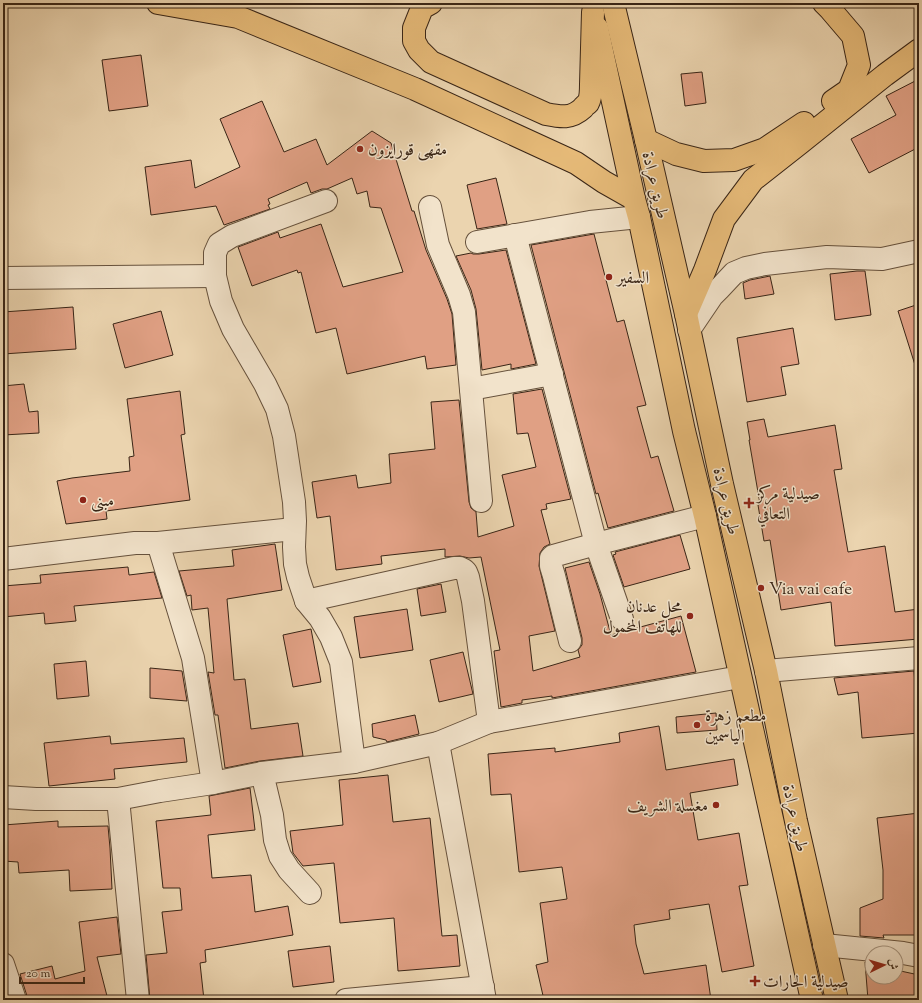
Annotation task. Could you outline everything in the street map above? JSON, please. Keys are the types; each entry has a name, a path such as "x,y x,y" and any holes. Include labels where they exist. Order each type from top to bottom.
{"main road":[{"path":"158,3 238,17 415,89 576,163 604,182 637,208"},
{"path":"431,3 422,8 414,28 414,41 419,50 432,62 546,114 559,117 568,117 577,113 588,103 591,84 592,8"},
{"name":"طريق عرادة","path":"613,3 646,140 722,484 766,672 796,821 837,1000"},
{"path":"646,140 676,154 704,161 734,160 765,149 849,90 860,65 854,36 824,3"},
{"name":"طريق عرادة","path":"592,8 637,208 684,430 705,516 812,1000"},
{"path":"687,322 724,219 753,180 885,75 919,50"},
{"path":"774,826 796,821"}],"street":[{"path":"326,201 232,236 219,244 215,253 215,276 221,301 233,329 266,384 277,409 284,436 295,515 295,564 306,601 320,618 331,637 341,662 354,762"},
{"path":"430,207 438,245 459,295 464,312 481,501"},
{"path":"477,242 590,222 637,208"},
{"path":"515,235 596,544 622,619"},
{"path":"687,322 734,273 746,268 765,264 827,257 882,259 919,251"},
{"path":"3,278 215,276"},
{"path":"471,389 552,374"},
{"path":"570,641 551,566 551,558 553,556 705,516"},
{"path":"3,559 135,543 158,543 294,528"},
{"path":"158,543 193,658 213,784"},
{"path":"306,601 454,568 464,570 468,577 473,600 489,722"},
{"path":"766,672 919,658"},
{"path":"3,797 36,799 118,799 160,791 213,784 262,773 354,762 438,743 489,722 740,677"},
{"path":"346,1000 484,994 438,743"},
{"path":"262,773 272,815 275,840 280,856 310,893"},
{"path":"118,799 138,1000"},
{"path":"824,944 919,956"},
{"path":"3,964 15,1000"}],"building":[{"path":"141,55 148,106 109,111 102,60"},
{"path":"702,72 706,103 685,106 681,74"},
{"path":"919,79 919,147 869,173 851,139 896,115 886,96"},
{"path":"262,101 284,152 316,139 327,165 372,131 391,143 412,211 414,211 426,250 452,314 456,365 427,369 425,356 347,374 336,328 316,333 301,272 298,273 297,270 252,286 238,247 278,232 280,238 321,224 343,287 403,272 381,208 370,207 367,191 357,194 352,178 327,189 322,189 311,193 307,182 268,199 270,209 224,225 216,206 151,215 145,167 191,160 195,188 240,167 220,119"},
{"path":"496,178 507,224 477,229 467,185"},
{"path":"594,234 617,322 624,320 646,405 637,407 651,458 658,456 674,511 608,528 598,493 596,494 531,245"},
{"path":"506,250 536,364 511,369 511,364 482,370 476,309 471,290 456,256"},
{"path":"865,271 871,315 835,320 830,274"},
{"path":"770,276 774,294 745,299 743,283"},
{"path":"919,304 919,365 915,365 898,311"},
{"path":"73,307 76,349 3,354 3,312"},
{"path":"161,311 173,355 125,368 113,324"},
{"path":"793,328 799,364 781,367 786,395 747,402 737,338"},
{"path":"24,384 29,412 38,411 39,433 3,435 3,386"},
{"path":"542,389 571,499 546,504 547,509 541,510 550,544 544,547 540,553 539,566 555,631 529,636 533,671 580,657 578,650 582,645 582,638 565,568 589,562 600,594 611,635 681,616 696,672 552,698 552,696 522,700 522,703 501,707 494,651 500,650 481,557 445,557 445,549 381,556 382,564 336,570 330,516 317,518 312,482 356,475 358,488 391,483 389,454 435,449 431,402 459,400 469,502 471,508 476,512 478,537 514,526 502,475 536,467 528,433 517,434 513,394"},
{"path":"180,391 185,434 181,435 190,500 106,511 107,519 66,524 57,481 130,471 129,457 134,456 127,399"},
{"path":"764,419 768,437 835,425 842,469 834,470 848,552 885,546 895,612 919,609 919,639 835,646 831,602 781,610 770,540 764,541 758,505 760,504 747,422"},
{"path":"680,535 690,569 624,587 613,555 616,554 615,552"},
{"path":"275,544 282,590 227,599 234,680 245,679 251,729 298,723 303,756 260,761 225,768 218,715 215,715 208,672 214,673 208,608 192,610 191,595 187,596 179,571 234,566 232,550"},
{"path":"128,567 129,575 154,572 162,598 74,606 76,621 45,624 44,613 3,617 3,586 41,583 40,575"},
{"path":"441,584 446,612 421,616 417,589"},
{"path":"407,609 413,650 360,658 354,617"},
{"path":"311,629 321,682 293,687 283,635"},
{"path":"463,652 473,694 439,702 430,660"},
{"path":"86,661 89,696 57,699 54,664"},
{"path":"150,668 182,671 187,701 150,698"},
{"path":"914,671 919,733 862,738 858,692 838,695 834,678"},
{"path":"716,713 717,730 677,733 676,717"},
{"path":"415,715 419,734 387,742 386,740 373,737 372,724"},
{"path":"659,726 666,770 734,759 738,785 690,793 698,840 739,833 748,885 739,886 754,966 722,972 709,904 669,910 670,919 634,925 636,944 644,974 706,965 711,1000 544,1000 536,965 548,962 540,903 567,899 562,867 519,872 511,794 491,795 488,754 555,748 555,752 620,742 619,733"},
{"path":"110,736 111,744 184,738 187,762 114,769 115,779 49,786 44,743"},
{"path":"388,775 393,822 430,818 442,936 457,935 460,966 398,971 394,918 340,923 334,863 303,866 293,853 290,831 343,825 339,780"},
{"path":"250,788 255,830 208,835 212,878 251,875 255,912 288,906 293,935 205,950 206,962 200,963 204,1000 150,1000 146,955 167,953 162,912 182,910 180,888 163,888 156,821 211,815 209,796"},
{"path":"919,813 919,935 883,935 884,938 860,936 860,908 883,899 883,870 877,818"},
{"path":"58,821 58,827 108,826 112,889 70,891 69,870 19,873 18,862 3,861 3,825"},
{"path":"117,917 121,954 97,957 108,1000 27,1000 20,974 52,966 55,979 85,971 79,922"},
{"path":"330,946 334,982 293,987 288,951"},
{"path":"904,972 919,975 919,1000 868,1000 867,985 904,985"}],"place":[{"name":"مقهى قورايزون","path":"360,149"},
{"name":"السفير","path":"609,277"},
{"name":"مبنى","path":"83,500"},
{"name":"صيدلية مركز التعافي","path":"749,503"},
{"name":"Via vai cafe","path":"761,588"},
{"name":"محل عدنان للهاتف المخمول","path":"690,616"},
{"name":"مطعم زهرة الياسمين","path":"697,725"},
{"name":"مغسلة الشريف","path":"716,805"},
{"name":"صيدلية الحارات","path":"755,981"}]}
